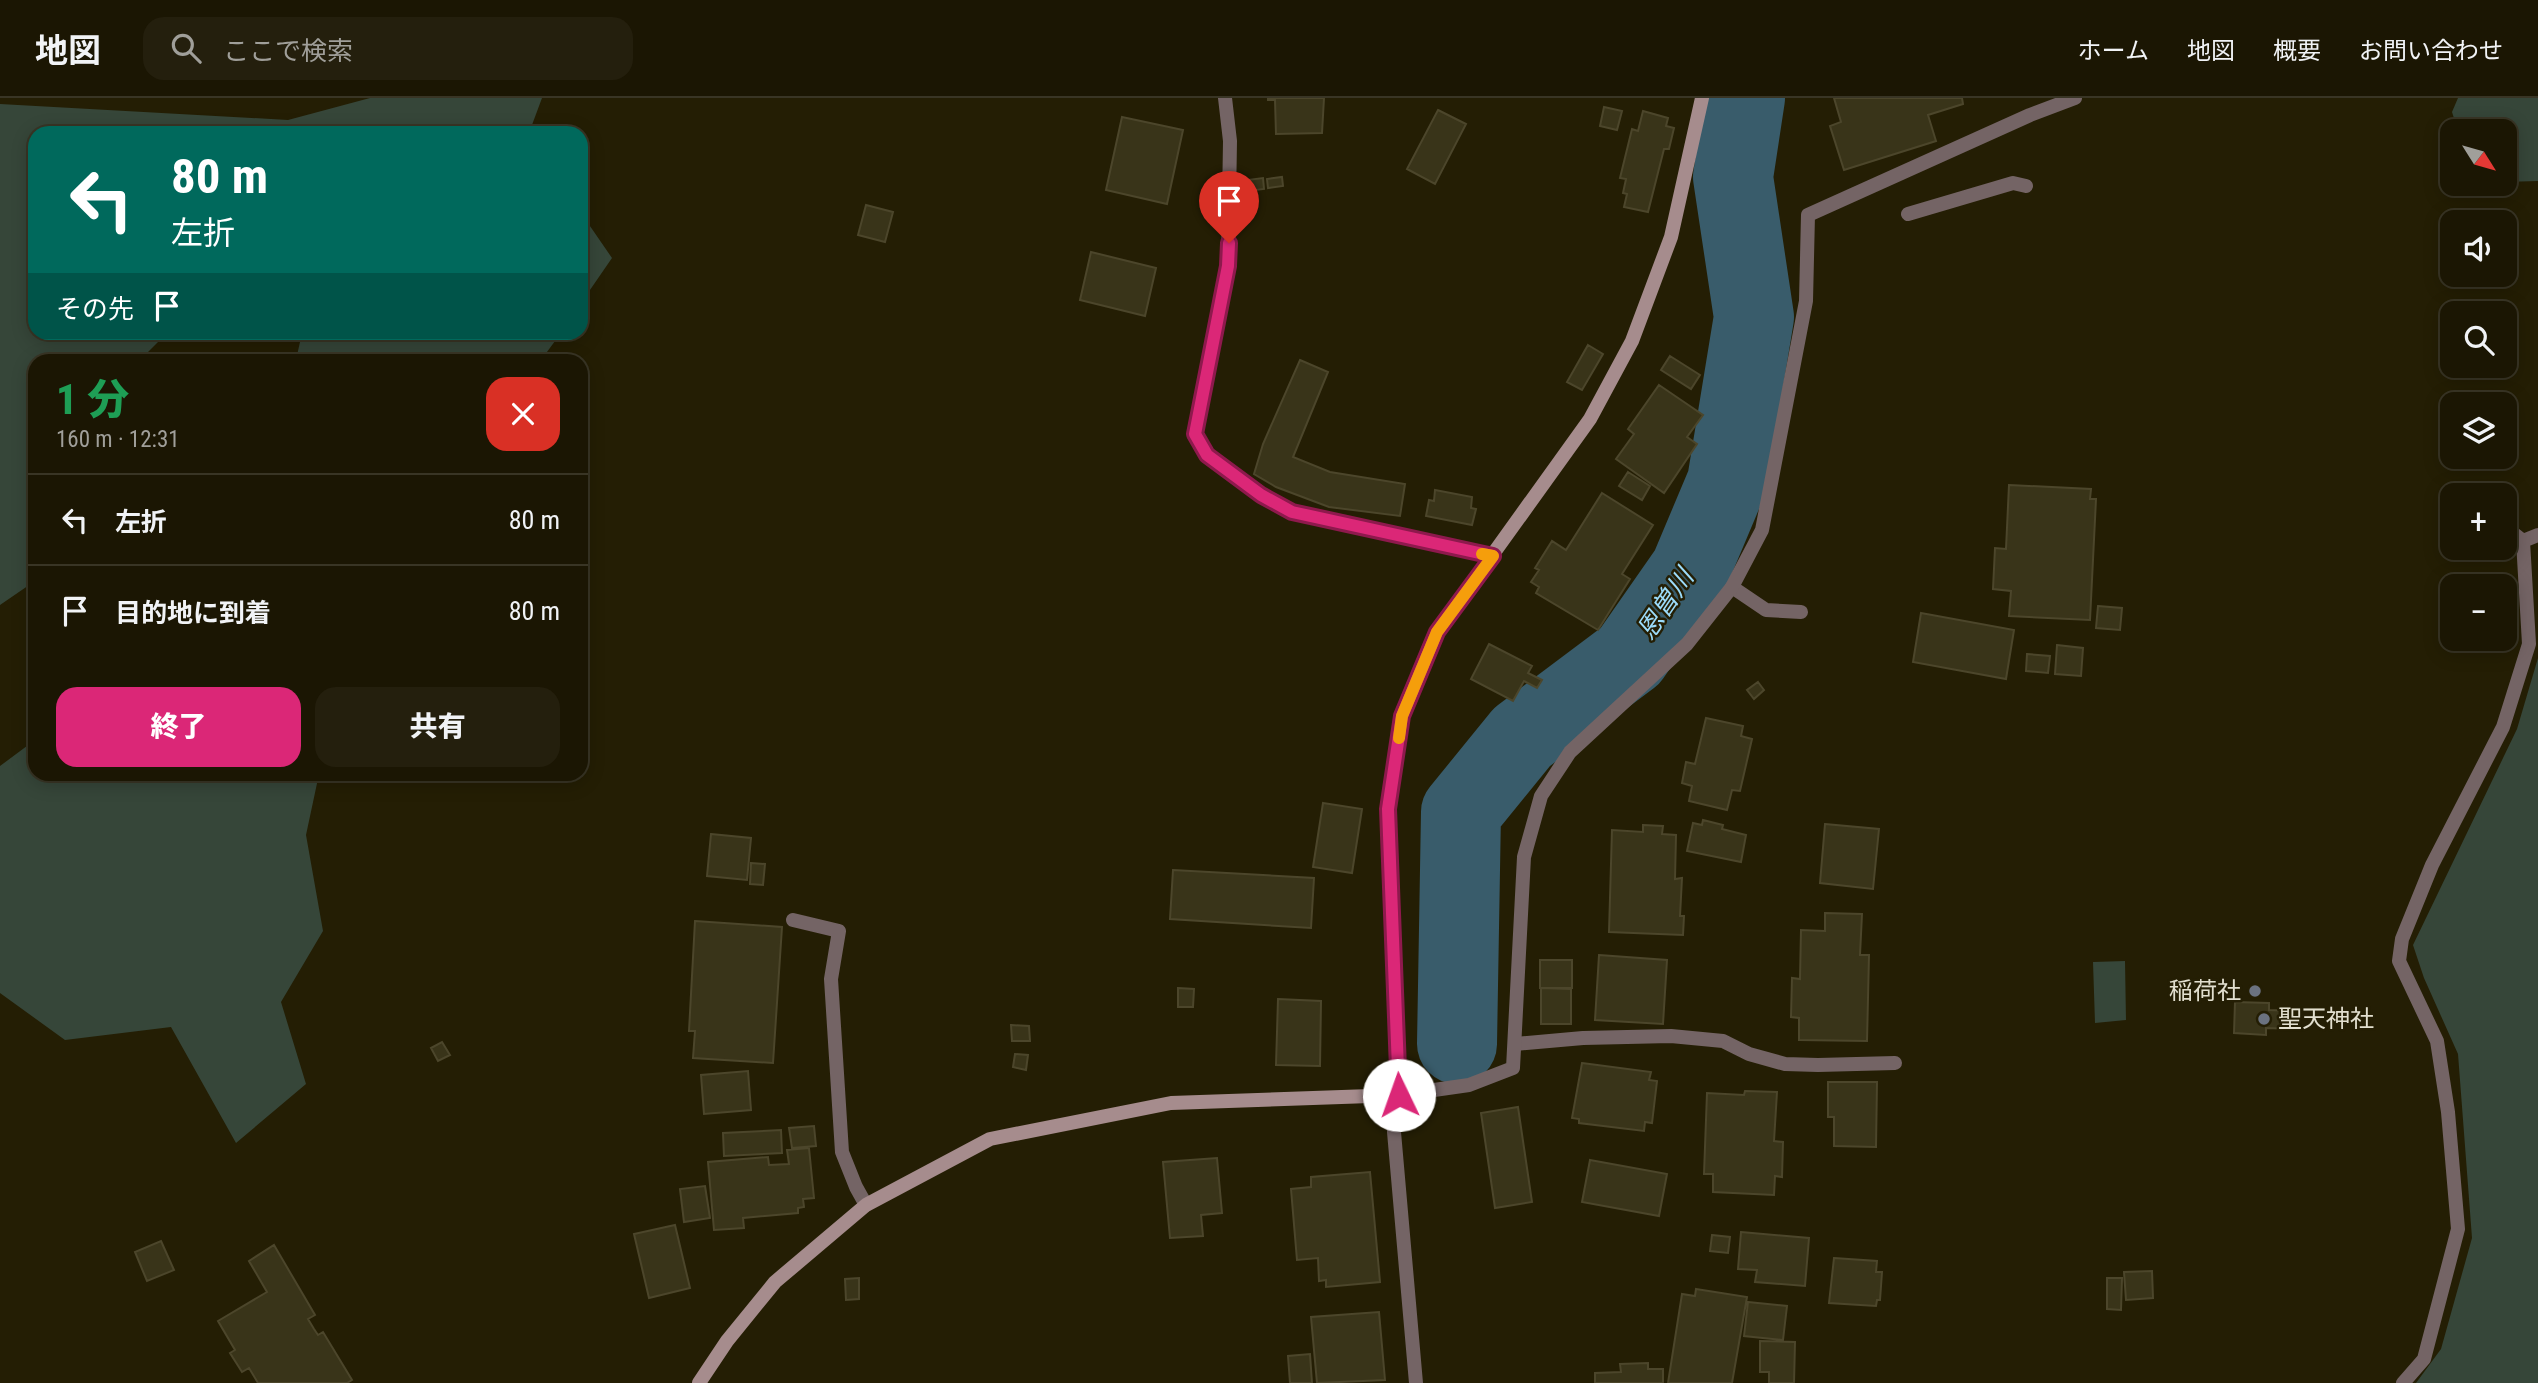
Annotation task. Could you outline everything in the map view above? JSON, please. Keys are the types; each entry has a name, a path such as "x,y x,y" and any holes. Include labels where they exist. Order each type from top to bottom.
{"street":[{"path":"1225,98 1230,141 1228,266 1195,434 1207,455 1261,495 1292,512 1493,556"},
{"path":"1416,1383 1394,1132 1399,1095 1388,809 1402,716 1437,632 1590,419 1632,341 1671,237 1702,98"},
{"path":"699,1383 727,1341 775,1282 866,1205 990,1139 1171,1103 1399,1095 1469,1085 1513,1068 1524,857 1541,796 1570,752 1687,644 1732,587 1762,530 1805,301 1808,215 2075,98"},
{"path":"1908,214 2013,183 2026,186"},
{"path":"2523,541 2538,535"},
{"path":"2403,1383 2424,1359 2458,1229 2448,1112 2437,1041 2399,961 2402,939 2432,865 2503,727 2529,644 2523,541 2517,536"},
{"path":"1732,587 1766,610 1801,612"},
{"path":"793,920 839,931 831,979 842,1152 866,1205"},
{"path":"1515,1044 1583,1038 1671,1036 1723,1041 1749,1054 1785,1064 1895,1063"}],"green space":[{"path":"370,98 542,98 532,126 28,126 28,340 160,340 146,354 28,354 28,586 0,605 0,104 288,120"},
{"path":"2458,98 2538,98 2538,181 2517,182 2517,119 2454,119 2452,112"},
{"path":"588,223 612,258 588,293"},
{"path":"300,340 556,340 545,354 297,354"},
{"path":"2538,658 2538,1383 2416,1383 2441,1349 2472,1238 2458,1054 2424,978 2413,945 2517,729"},
{"path":"28,745 28,781 318,781 306,835 323,931 281,1002 306,1084 236,1143 171,1027 65,1040 0,993 0,766"},
{"path":"2125,961 2126,1020 2095,1023 2093,962"}],"building":[{"path":"1268,98 1324,98 1322,133 1276,134 1275,100"},
{"path":"1834,98 1962,98 1963,104 1928,115 1936,141 1844,170 1830,126 1841,122"},
{"path":"1604,107 1622,111 1617,130 1600,126"},
{"path":"1438,110 1466,124 1435,184 1407,169"},
{"path":"1643,111 1668,118 1666,126 1674,128 1669,149 1664,149 1648,212 1624,207 1626,179 1620,178 1632,129 1638,131"},
{"path":"1122,117 1183,130 1167,204 1106,190"},
{"path":"1282,177 1283,186 1268,188 1267,179"},
{"path":"1263,178 1264,189 1248,191 1247,180"},
{"path":"866,205 893,212 885,242 858,235"},
{"path":"1091,252 1156,268 1145,316 1080,300"},
{"path":"1588,345 1603,354 1582,390 1567,382"},
{"path":"1670,356 1700,375 1691,389 1661,370"},
{"path":"1300,360 1328,372 1293,457 1330,472 1405,484 1400,516 1329,507 1276,487 1254,474 1263,444"},
{"path":"1659,385 1703,415 1687,437 1697,444 1664,493 1616,459 1634,434 1628,429"},
{"path":"1628,472 1650,486 1642,500 1619,486"},
{"path":"2009,485 2091,489 2090,499 2096,499 2090,620 2009,616 2011,591 1993,589 1995,548 2006,549"},
{"path":"1435,490 1472,497 1471,508 1476,509 1472,525 1426,516 1429,500 1434,501"},
{"path":"1602,493 1653,525 1622,574 1630,579 1598,630 1536,593 1539,587 1531,582 1539,570 1535,568 1552,541 1566,550"},
{"path":"2098,606 2122,608 2120,630 2096,628"},
{"path":"1921,613 2014,630 2006,679 1913,662"},
{"path":"1489,644 1532,666 1528,673 1542,680 1537,688 1524,681 1513,701 1471,679"},
{"path":"2057,645 2083,648 2081,676 2055,674"},
{"path":"2027,654 2050,656 2048,673 2026,671"},
{"path":"1758,682 1764,690 1754,699 1747,690"},
{"path":"1706,718 1743,726 1741,736 1752,739 1740,791 1732,790 1727,810 1689,801 1692,786 1682,783 1686,762 1695,764"},
{"path":"1323,803 1362,809 1352,873 1313,867"},
{"path":"1703,820 1723,825 1722,829 1746,835 1741,862 1687,851 1693,823 1702,825"},
{"path":"1825,824 1879,829 1873,889 1820,883"},
{"path":"1643,825 1663,826 1662,834 1676,835 1675,879 1682,878 1680,916 1684,916 1683,935 1609,932 1612,830 1643,832"},
{"path":"711,834 751,838 747,880 707,876"},
{"path":"751,863 765,864 763,885 750,884"},
{"path":"1173,870 1314,878 1311,928 1170,919"},
{"path":"1825,913 1862,914 1860,955 1869,955 1867,1041 1799,1040 1799,1018 1791,1017 1792,978 1800,979 1801,930 1825,931"},
{"path":"695,921 782,927 773,1063 693,1058 695,1031 689,1031"},
{"path":"1599,955 1667,960 1663,1024 1595,1020"},
{"path":"1540,960 1572,960 1572,988 1540,988"},
{"path":"1178,988 1194,989 1193,1007 1178,1007"},
{"path":"1541,988 1571,989 1571,1024 1541,1024"},
{"path":"1278,999 1321,1001 1320,1066 1276,1065"},
{"name":"聖天神社","path":"2235,1002 2269,1003 2269,1010 2293,1011 2293,1029 2266,1028 2266,1035 2234,1033"},
{"path":"1011,1025 1029,1026 1030,1041 1012,1041"},
{"path":"442,1042 450,1055 438,1061 431,1048"},
{"path":"1015,1054 1028,1055 1026,1070 1013,1067"},
{"path":"1582,1063 1651,1072 1649,1080 1657,1081 1652,1123 1645,1122 1644,1131 1579,1123 1579,1119 1572,1118"},
{"path":"748,1071 751,1110 704,1114 701,1075"},
{"path":"1828,1082 1877,1082 1876,1147 1834,1146 1834,1117 1828,1117"},
{"path":"1745,1091 1777,1092 1774,1141 1783,1142 1782,1177 1775,1176 1774,1195 1713,1192 1713,1174 1704,1174 1707,1093 1744,1095"},
{"path":"1518,1107 1532,1202 1495,1208 1481,1113"},
{"path":"814,1126 816,1146 792,1148 789,1128"},
{"path":"781,1130 782,1153 724,1156 723,1133"},
{"path":"809,1148 814,1198 803,1199 804,1207 798,1208 798,1213 743,1218 744,1228 714,1230 708,1162 768,1157 769,1165 789,1164 787,1150"},
{"path":"1217,1158 1222,1213 1201,1215 1203,1236 1170,1238 1163,1162"},
{"path":"1590,1160 1667,1174 1659,1216 1582,1202"},
{"path":"1370,1172 1380,1282 1326,1287 1326,1280 1319,1281 1318,1258 1297,1260 1291,1189 1311,1187 1311,1177"},
{"path":"705,1186 710,1218 684,1222 680,1189"},
{"path":"675,1225 690,1288 649,1298 634,1234"},
{"path":"1741,1232 1809,1238 1805,1286 1755,1282 1757,1270 1738,1269"},
{"path":"1712,1235 1730,1237 1728,1253 1710,1251"},
{"path":"161,1241 174,1270 147,1281 135,1252"},
{"path":"274,1245 315,1315 308,1319 318,1335 323,1332 352,1380 347,1383 258,1383 249,1368 242,1372 230,1353 235,1350 218,1321 267,1292 249,1261"},
{"path":"1834,1258 1877,1261 1876,1272 1882,1272 1880,1300 1877,1300 1876,1306 1829,1303"},
{"path":"2152,1271 2153,1298 2126,1300 2124,1272"},
{"path":"859,1278 859,1299 846,1300 845,1279"},
{"path":"2107,1278 2122,1278 2121,1310 2107,1309"},
{"path":"1696,1289 1747,1297 1732,1383 1668,1383 1682,1294 1695,1296"},
{"path":"1748,1302 1787,1306 1783,1340 1744,1336"},
{"path":"1379,1312 1385,1380 1317,1383 1311,1317"},
{"path":"1760,1341 1795,1342 1794,1383 1769,1383 1769,1372 1760,1372"},
{"path":"1310,1354 1312,1383 1290,1383 1288,1356"},
{"path":"1648,1363 1648,1369 1663,1369 1663,1383 1595,1383 1595,1373 1621,1372 1620,1364"}],"waterway":[{"name":"恩曽川","path":"1457,1044 1461,812 1522,737 1630,656 1690,570 1727,482 1754,317 1733,177 1745,98"}],"slow traffic":[{"path":"1399,738 1402,716 1437,632 1493,556 1482,554"}],"place":[{"name":"稲荷社","path":"2255,991"},
{"name":"聖天神社","path":"2264,1019"}],"route":[{"path":"1229,243 1228,266 1195,434 1207,455 1261,495 1292,512 1493,556 1437,632 1402,716 1388,809 1399,1095"}]}
